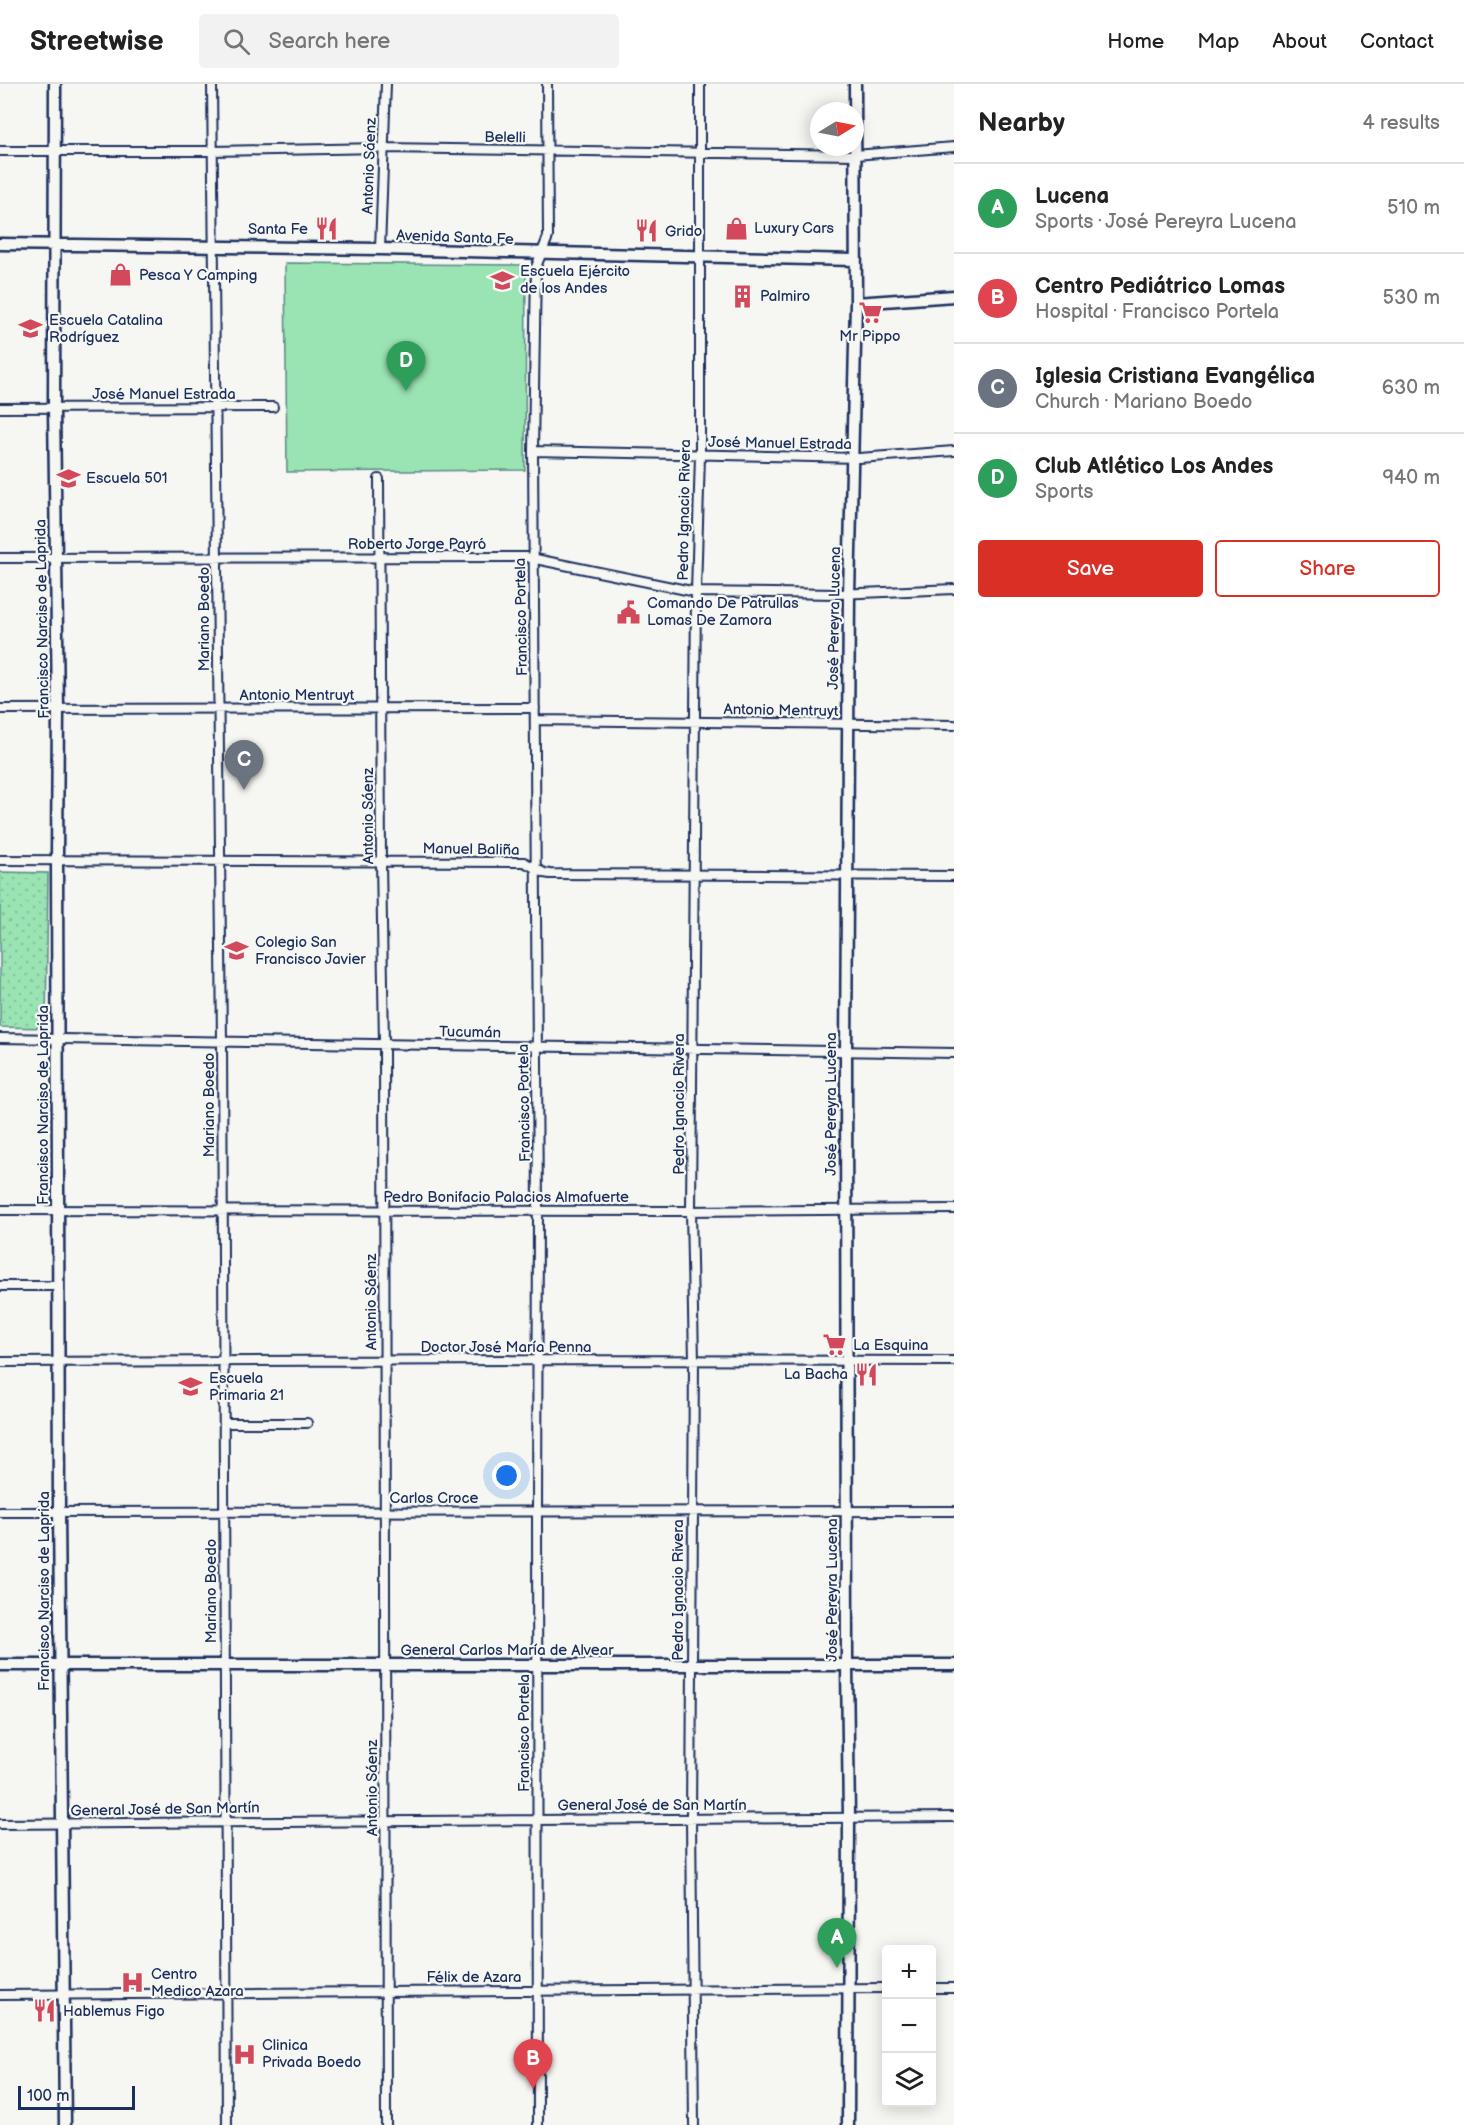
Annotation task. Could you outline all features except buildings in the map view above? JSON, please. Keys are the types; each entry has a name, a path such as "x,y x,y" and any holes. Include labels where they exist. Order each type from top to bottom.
{"street":[{"name":"Francisco Narciso de Laprida","path":"55,84 58,1362 65,2125"},
{"name":"Mariano Boedo","path":"212,84 222,1042 227,2125"},
{"name":"Antonio Sáenz","path":"380,249 386,84"},
{"name":"Francisco Portela","path":"538,2125 537,1511 539,1360 533,451 536,267 548,237 547,84"},
{"name":"Pedro Ignacio Rivera","path":"694,2125 691,1666 694,1361 692,1049 696,592 700,455 700,84"},
{"name":"José Pereyra Lucena","path":"855,84 855,102"},
{"name":"Belelli","path":"864,154 954,147"},
{"name":"Belelli","path":"0,151 383,148 810,154"},
{"name":"José Pereyra Lucena","path":"848,2125 846,1052 849,594 856,303 855,156"},
{"name":"Avenida Santa Fe","path":"0,244 380,249 855,260"},
{"path":"856,303 954,297"},
{"name":"José Manuel Estrada","path":"0,408 273,407"},
{"name":"José Manuel Estrada","path":"533,451 852,458 954,451"},
{"name":"Antonio Sáenz","path":"380,479 384,1044 386,2125"},
{"name":"Roberto Jorge Payró","path":"0,558 534,558 696,592 849,594 954,589"},
{"name":"Antonio Mentruyt","path":"0,709 535,708"},
{"name":"Antonio Mentruyt","path":"535,720 954,725"},
{"name":"Manuel Baliña","path":"0,860 524,862 550,874 954,876"},
{"name":"Tucumán","path":"0,1038 954,1053"},
{"name":"Pedro Bonifacio Palacios Almafuerte","path":"0,1210 538,1212 954,1209"},
{"path":"0,1286 58,1286"},
{"name":"Doctor José María Penna","path":"0,1362 954,1361"},
{"path":"224,1423 307,1423"},
{"name":"Carlos Croce","path":"0,1512 954,1511"},
{"name":"General Carlos María de Alvear","path":"0,1665 954,1665"},
{"name":"General José de San Martín","path":"0,1824 954,1817"},
{"name":"Félix de Azara","path":"0,1995 882,1988"},
{"path":"936,1988 954,1988"}],"green space":[{"path":"285,263 526,265 525,470 287,472"},
{"path":"0,872 48,873 46,1028 0,1027"}],"place":[{"name":"Luxury Cars","path":"736,228"},
{"name":"Santa Fe","path":"326,229"},
{"name":"Grido","path":"647,231"},
{"name":"Pesca Y Camping","path":"121,275"},
{"name":"Escuela Ejército de los Andes","path":"502,280"},
{"name":"Palmiro","path":"742,296"},
{"name":"Mr Pippo","path":"870,312"},
{"name":"Escuela Catalina Rodríguez","path":"31,329"},
{"name":"Club Atlético Los Andes","path":"406,391"},
{"name":"Escuela 501","path":"68,478"},
{"name":"Comando De Patrullas Lomas De Zamora","path":"629,612"},
{"name":"Iglesia Cristiana Evangélica","path":"244,790"},
{"name":"Colegio San Francisco Javier","path":"237,951"},
{"name":"La Esquina","path":"835,1345"},
{"name":"La Bacha","path":"866,1374"},
{"name":"Escuela Primaria 21","path":"191,1387"},
{"name":"Lucena","path":"837,1968"},
{"name":"Centro Medico Azara","path":"133,1983"},
{"name":"Hablemus Figo","path":"45,2011"},
{"name":"Clinica Privada Boedo","path":"244,2054"},
{"name":"Centro Pediátrico Lomas","path":"533,2089"}]}
